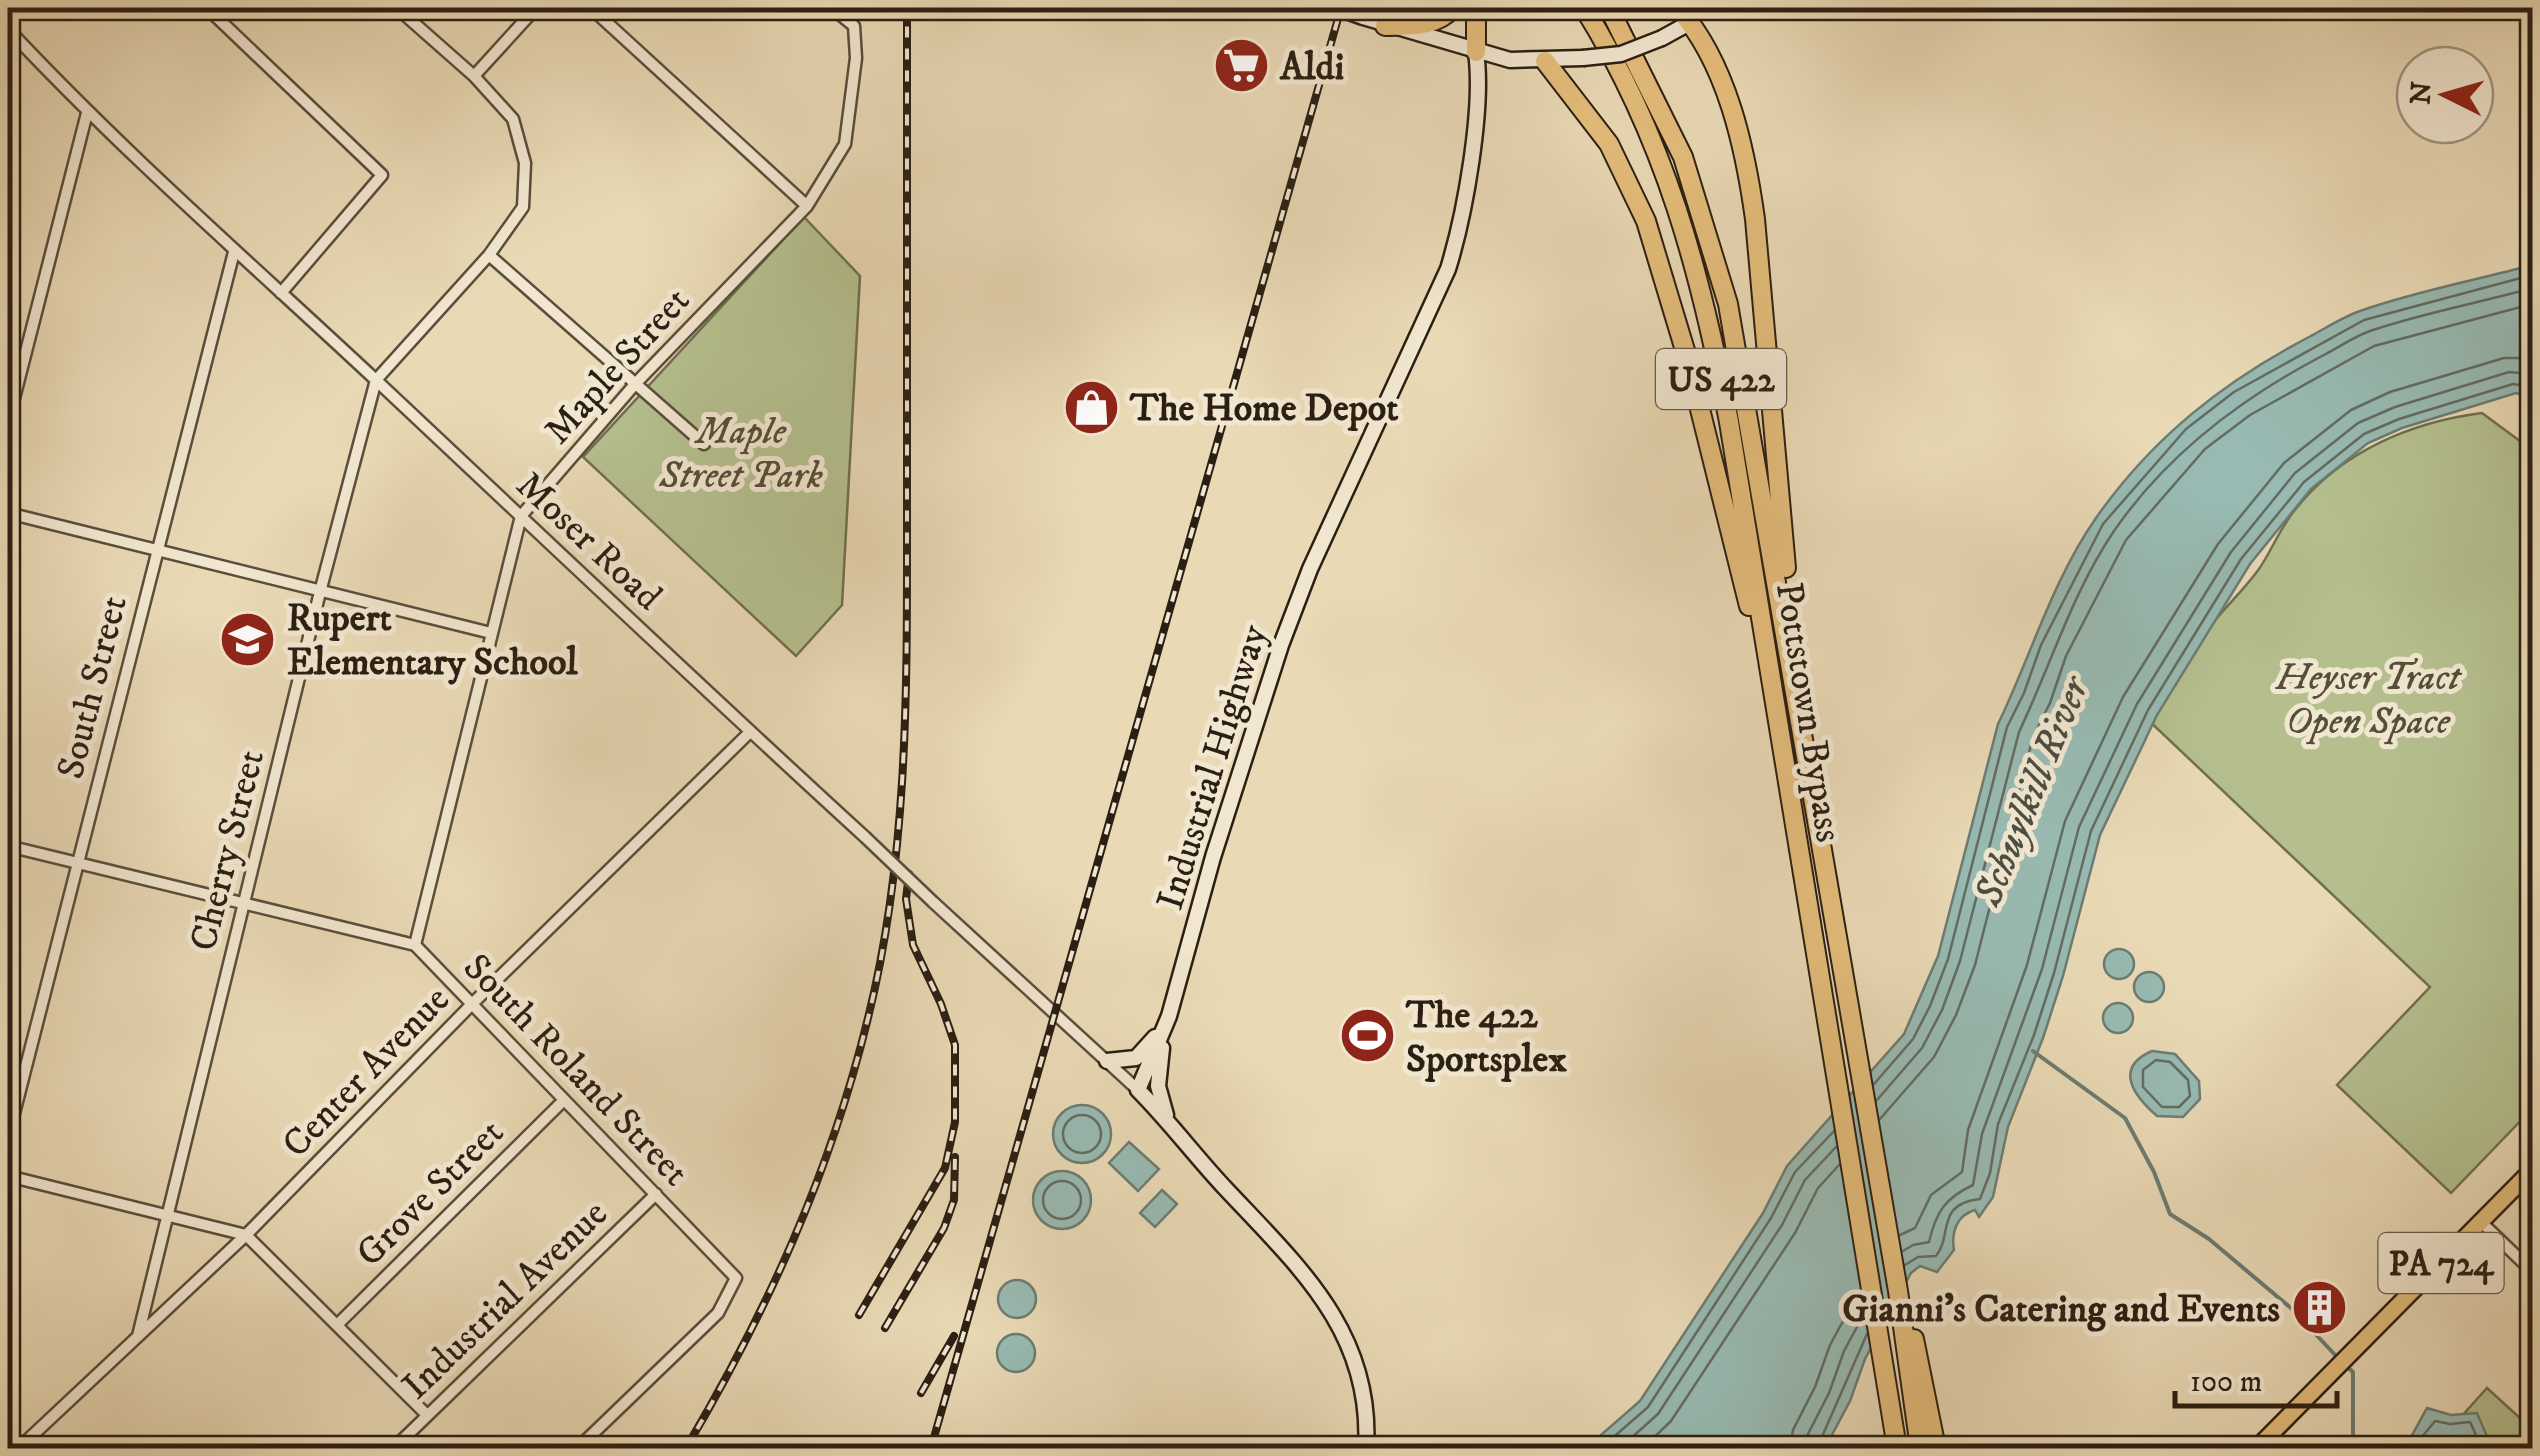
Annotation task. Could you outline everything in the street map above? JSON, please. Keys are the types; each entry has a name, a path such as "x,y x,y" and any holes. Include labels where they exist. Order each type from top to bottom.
{"highway":[{"path":"1385,26 1429,24 1453,8"},
{"path":"1476,8 1476,52"},
{"name":"Pottstown Bypass","path":"1584,8 1646,125 1692,252 1729,422 1897,1448"},
{"name":"Pottstown Bypass","path":"1610,8 1684,157 1714,248 1742,374 1898,1291 1916,1376"},
{"path":"1684,15 1732,111 1747,162 1785,556 1790,654"},
{"path":"1545,61 1620,164 1660,261 1788,772"},
{"path":"1916,1376 1936,1448"},
{"name":"US 422","path":"1916,1376 1920,1448"}],"main road":[{"name":"PA 724","path":"2257,1448 2532,1170"},
{"name":"PA 724","path":"2268,1448 2293,1415"}],"street":[{"path":"8,20 20,8"},
{"path":"207,8 382,174 281,293"},
{"path":"376,380 489,255 523,207 525,164 513,119 474,76 397,8"},
{"path":"474,76 536,8"},
{"path":"591,8 807,206"},
{"name":"Maple Street","path":"414,946 521,516 636,383 807,206 844,144 856,58 854,26 832,8"},
{"path":"1338,8 1476,52 1510,60 1545,61 1621,54 1662,38 1684,15"},
{"name":"Moser Road","path":"8,29 87,113 234,252 1138,1090"},
{"name":"Industrial Highway","path":"1138,1090 1169,1016 1213,858 1281,645 1310,569 1448,269 1461,223 1480,78 1476,52"},
{"path":"8,422 87,113"},
{"name":"South Street","path":"8,1137 234,252"},
{"path":"489,255 704,444"},
{"name":"Cherry Street","path":"138,1336 320,592 376,380"},
{"path":"8,513 491,633"},
{"name":"Center Avenue","path":"20,1448 246,1235 473,1004 750,732"},
{"name":"South Roland Street","path":"8,846 414,946 736,1278 718,1313 578,1448"},
{"path":"1107,1061 1136,1058 1169,1016"},
{"path":"1168,1120 1158,1086 1158,1064 1169,1016"},
{"path":"1138,1090 1312,1282 1343,1330 1357,1362 1363,1392 1368,1426 1366,1448"},
{"name":"Grove Street","path":"337,1325 563,1101"},
{"path":"8,1176 246,1235 426,1415"},
{"name":"Industrial Avenue","path":"394,1448 656,1194"},
{"path":"2481,1222 2532,1271"}],"green space":[{"name":"Maple Street Park","path":"804,217 860,276 842,605 796,656 583,457"},
{"name":"Heyser Tract Open Space","path":"2482,413 2532,450 2532,1109 2451,1193 2337,1085 2430,987 2145,717 2209,628 2259,569 2290,517 2313,490 2355,456 2403,432"},
{"path":"2487,1388 2532,1429 2532,1448 2433,1448"}],"water":[{"name":"Schuylkill River","path":"2532,265 2532,398 2516,393 2402,428 2368,443 2311,489 2250,564 2157,715 2100,835 2063,976 2008,1127 1993,1197 1979,1217 1975,1210 1960,1220 1953,1237 1954,1250 1937,1272 1920,1266 1911,1273 1865,1359 1850,1401 1825,1448 1586,1448 1640,1401 1763,1213 1787,1166 1904,1034 1938,956 1998,724 2067,567 2118,489 2191,414 2247,373 2335,322 2404,297"},
{"path":"2119,949 2130,953 2134,964 2130,975 2119,979 2108,975 2104,964 2108,953"},
{"path":"2149,972 2160,976 2164,987 2160,998 2149,1002 2138,998 2134,987 2138,976"},
{"path":"2118,1003 2129,1007 2133,1018 2129,1029 2118,1033 2107,1029 2103,1018 2107,1007"},
{"path":"2152,1051 2175,1054 2199,1081 2200,1099 2183,1117 2157,1116 2135,1091 2130,1074 2133,1066"},
{"path":"1082,1105 1103,1113 1111,1134 1103,1155 1082,1163 1061,1155 1053,1134 1061,1113"},
{"path":"1129,1142 1159,1169 1138,1191 1109,1163"},
{"path":"1062,1171 1082,1180 1091,1200 1082,1220 1062,1229 1042,1220 1033,1200 1042,1180"},
{"path":"1162,1190 1177,1204 1155,1227 1140,1213"},
{"path":"1017,1280 1031,1285 1036,1299 1031,1313 1017,1318 1003,1313 998,1299 1003,1285"},
{"path":"1016,1334 1029,1340 1035,1353 1029,1366 1016,1372 1003,1366 997,1353 1003,1340"},
{"path":"2427,1408 2451,1415 2477,1413 2492,1448 2398,1448 2411,1437"}],"waterway":[{"path":"2033,1051 2125,1118 2154,1172 2170,1214 2209,1239 2292,1309 2337,1357"},
{"path":"2344,1364 2353,1372 2353,1444 2358,1448"}],"railway":[{"path":"686,1448 769,1293 835,1132 868,1018 891,893 903,767 907,641 907,8"},
{"path":"931,1448 1341,8"},
{"path":"859,1315 945,1168 955,1122 955,1045 913,945 906,899 909,874"},
{"path":"885,1328 944,1228 954,1200 955,1157"},
{"path":"921,1393 954,1336"}],"place":[{"name":"Aldi","path":"1241,66"},
{"name":"The Home Depot","path":"1091,407"},
{"name":"Rupert Elementary School","path":"248,639"},
{"name":"The 422 Sportsplex","path":"1367,1036"},
{"name":"Gianni’s Catering and Events","path":"2319,1308"}]}
